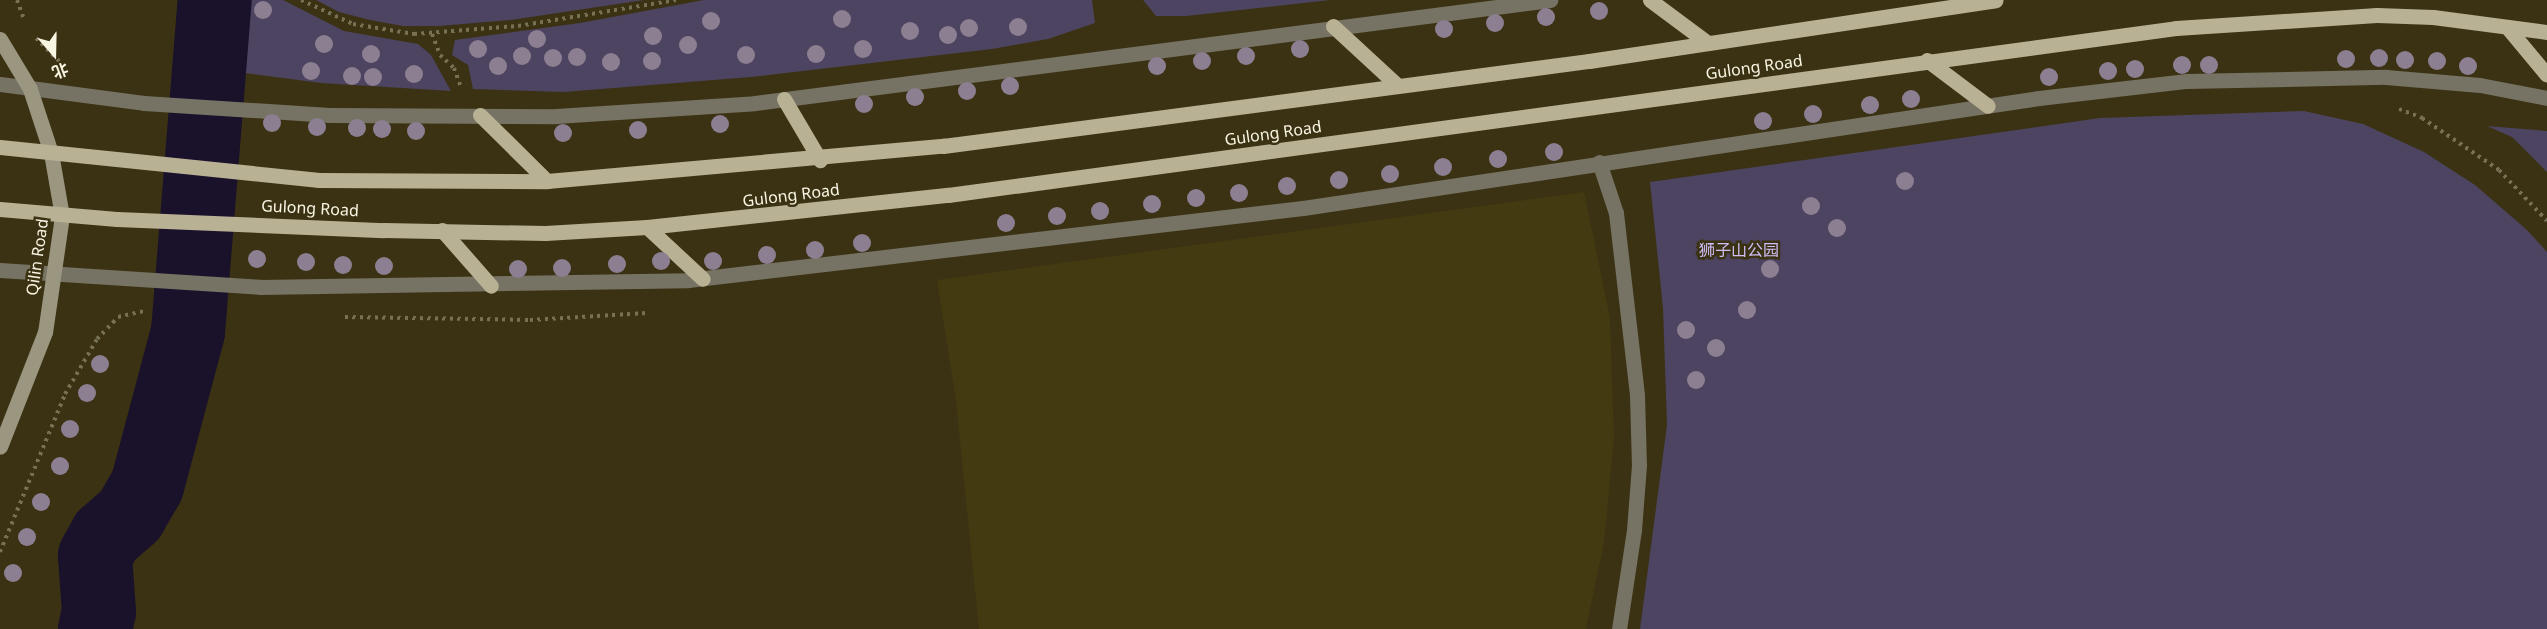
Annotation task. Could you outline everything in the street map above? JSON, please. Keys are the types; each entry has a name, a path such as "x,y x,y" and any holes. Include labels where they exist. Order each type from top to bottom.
{"main road":[{"path":"1650,0 1708,43"},
{"name":"Gulong Road","path":"0,147 137,163 319,180 547,181 820,160 1708,43 1989,0"},
{"name":"Gulong Road","path":"0,208 62,216 442,230 545,233 647,227 948,195 1582,111 1927,60 2176,28 2326,16 2433,17 2547,32"},
{"path":"1333,26 1397,85"},
{"path":"2507,27 2547,75"},
{"name":"Qilin Road","path":"0,39 30,89 51,153 62,216 45,332 0,447"},
{"path":"1927,60 1988,106"},
{"path":"784,99 820,160"},
{"path":"480,115 547,181"},
{"path":"647,227 703,279"},
{"path":"442,230 491,286"}],"street":[{"path":"0,84 144,103 330,115 556,116 784,99 1333,26 1550,0"},
{"path":"0,270 218,285 491,286 703,279 1303,208 1599,162 1988,106 2187,81 2333,75 2480,85 2547,98"},
{"path":"1599,162 1616,213 1638,394 1639,465 1634,530 1619,629"}],"path":[{"path":"17,0 27,24"},
{"path":"301,0 353,24 432,34 518,26 676,0"},
{"path":"33,33 68,67"},
{"path":"432,34 440,55 454,68 462,92"},
{"path":"2392,106 2422,118 2499,170 2547,221"},
{"path":"0,552 65,394 97,339 118,316 154,310"}],"shaded area":[{"path":"1584,192 1610,318 1614,438 1604,542 1586,629 979,629 956,401 937,280"}],"green space":[{"path":"243,0 283,0 344,31 418,44 431,55 451,91 321,83 245,73 238,60"},
{"path":"316,0 644,0 511,20 439,26 403,26 339,12"},
{"path":"704,0 1092,0 1095,23 1048,39 992,49 751,77 564,92 473,89 468,65 452,55 455,40 580,23"},
{"path":"1143,0 1330,0 1186,16 1156,16"},
{"name":"狮子山公园","path":"2304,111 2363,124 2424,152 2475,185 2527,230 2547,252 2547,629 1640,629 1667,425 1663,308 1650,182 2100,118"},
{"path":"2487,126 2547,131 2547,172 2512,137"}],"waterway":[{"path":"95,629 99,612 95,556 106,536 130,515 147,486 188,332 215,0"}]}
